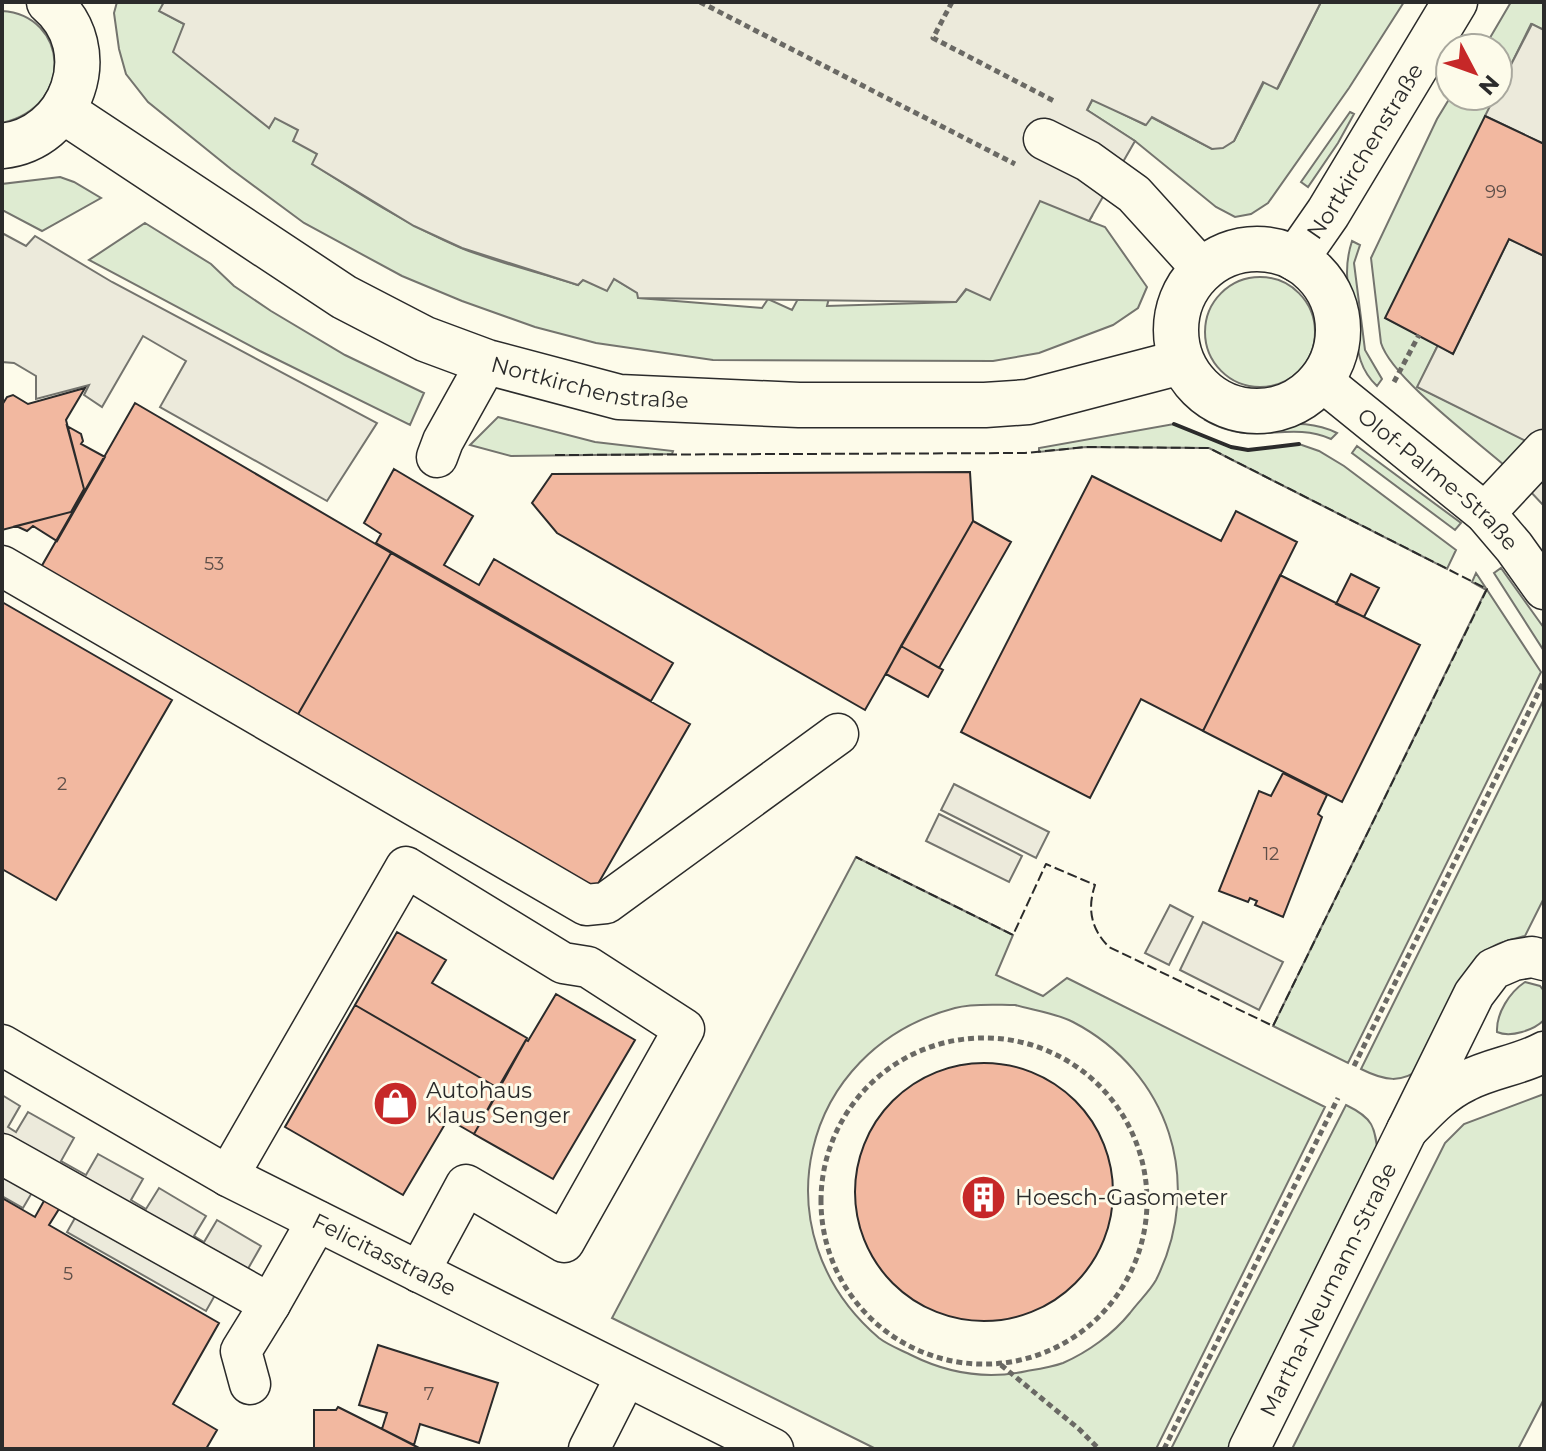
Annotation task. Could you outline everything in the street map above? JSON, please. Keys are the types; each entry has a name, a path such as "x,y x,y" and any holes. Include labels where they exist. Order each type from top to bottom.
{"main road":[{"path":"2,146 28,140 47,128 63,111 74,91 78,68 76,45 68,24 49,2"},
{"name":"Nortkirchenstraße","path":"1296,259 1328,213 1455,2"},
{"name":"Nortkirchenstraße","path":"63,111 344,297 425,339 487,362 619,397 799,405 1028,402 1181,362"},
{"path":"1248,249 1273,250 1296,259 1315,273 1330,292 1337,314 1339,337 1333,360 1322,381 1304,397 1282,408 1258,412 1234,409 1212,399 1194,383 1181,362 1175,338 1177,313 1187,289 1203,270 1224,256 1248,249"}],"street":[{"path":"1042,137 1088,161 1134,194 1203,270"},
{"path":"437,457 487,362"},
{"name":"Olof-Palme-Straße","path":"1322,381 1485,513 1544,589"},
{"path":"1485,513 1544,450"},
{"path":"2,566 586,905 606,903 838,734"},
{"path":"228,1176 406,867 563,963 588,967 684,1029 564,1242 466,1185 419,1272"},
{"name":"Martha-Neumann-Straße","path":"1249,1449 1474,994 1493,969 1523,958 1544,960"},
{"name":"Felicitasstraße","path":"2,1045 228,1176 773,1449"},
{"name":"Martha-Neumann-Straße","path":"1407,1130 1434,1101 1450,1090 1468,1080 1544,1052"},
{"path":"2,1154 270,1304"},
{"path":"250,1384 241,1351 317,1221"},
{"path":"589,1449 626,1376"}],"path":[{"path":"700,2 1042,137"},
{"path":"952,2 933,38 1042,137"},
{"path":"1394,382 1419,335"},
{"path":"1354,1066 1544,681"},
{"path":"1001,1365 1055,1349 1098,1320 1129,1278 1146,1230 1147,1178 1132,1128 1102,1086 1061,1055 1012,1039 960,1038 910,1054 865,1088 833,1135 819,1191 826,1247 850,1299 891,1338 944,1361 1001,1365 1099,1449"},
{"path":"1164,1449 1338,1098"}],"green space":[{"path":"117,2 164,2 160,11 184,24 269,128 275,117 298,130 317,154 313,164 366,198 459,247 578,285 583,279 614,279 638,293 639,298 762,308 768,299 792,310 805,286 829,298 827,306 956,302 1040,200 1092,216 1089,221 1105,227 1147,287 1138,308 1113,325 1039,353 993,361 713,360 596,343 535,327 402,276 304,223 231,169 148,102 126,74 114,13"},
{"path":"1321,2 1404,2 1349,88 1268,203 1251,214 1235,217 1216,207 1135,141 1087,110 1093,99 1145,125 1151,117 1212,149 1234,141 1264,82 1278,88"},
{"path":"1511,2 1544,2 1544,30 1531,24 1514,59 1514,32 1493,32"},
{"path":"2,11 24,16 40,28 51,44 54,62 52,81 42,99 26,113 2,123"},
{"path":"1350,112 1354,114 1338,143 1308,187 1301,182"},
{"path":"1441,112 1488,112 1386,318 1438,345 1418,387 1527,441 1511,471 1419,392 1388,358 1381,343 1371,258"},
{"path":"60,177 101,198 42,231 2,210 2,184"},
{"path":"145,223 211,264 234,286 271,311 345,355 424,393 410,425 260,351 89,260"},
{"path":"1352,241 1360,245 1354,263 1365,350 1382,379 1377,386 1361,362 1357,344 1347,278"},
{"path":"1260,277 1281,281 1299,293 1311,311 1315,332 1311,353 1299,371 1281,383 1260,387 1239,383 1221,371 1209,353 1205,332 1209,311 1221,293 1239,281"},
{"path":"1210,412 1242,424 1304,424 1337,433 1331,439 1299,432 1238,432 1205,420"},
{"path":"498,417 595,442 673,451 672,454 511,456 470,445"},
{"path":"1174,424 1231,447 1248,450 1299,444 1319,451 1344,466 1456,550 1447,569 1209,448 1086,447 1039,452 1039,448"},
{"path":"1357,446 1461,523 1455,530 1352,453"},
{"path":"1501,568 1544,628 1544,651 1494,573"},
{"path":"1476,573 1541,672 1348,1063 1273,1026 1486,590 1472,582"},
{"path":"1544,699 1544,898 1525,936 1490,948 1471,969 1423,1067 1407,1076 1393,1079 1361,1069"},
{"path":"856,857 1013,935 996,975 1043,996 1067,978 1325,1107 1156,1449 876,1449 612,1318","holes":["1015,1005 1073,1022 1106,1043 1133,1070 1154,1100 1169,1133 1177,1168 1177,1205 1170,1243 1156,1280 1108,1335 1082,1354 1054,1366 1012,1374 968,1374 925,1362 886,1343 841,1296 817,1248 808,1199 813,1149 830,1103 860,1062 902,1030 962,1006"]},
{"path":"1525,982 1540,986 1544,991 1544,1020 1522,1032 1497,1032 1505,1004"},
{"path":"1544,1094 1544,1399 1518,1449 1292,1449 1445,1143 1464,1124"},
{"path":"1346,1105 1362,1114 1371,1124 1378,1156 1232,1449 1171,1449"}],"shaded area":[{"path":"164,2 1321,2 1277,89 1263,82 1234,141 1223,148 1212,149 1152,117 1146,125 1092,100 1087,110 1135,141 1089,221 1040,201 990,300 966,289 956,302 638,298 637,293 614,279 607,291 583,280 578,285 462,248 414,226 312,164 317,154 293,141 298,130 275,118 269,128 173,52 184,24 159,11"},
{"path":"1532,24 1544,30 1544,144 1485,116 1487,112 1514,112 1514,59"},
{"path":"2,233 26,246 35,236 112,282 377,423 327,501 160,407 186,361 143,336 102,407 84,395 89,385 36,399 36,376 14,363 2,362"},
{"path":"1509,239 1544,256 1544,506 1511,471 1526,441 1417,387 1438,345 1453,354"},
{"path":"954,784 1049,832 1036,858 941,810"},
{"path":"939,814 1022,856 1009,882 926,841"},
{"path":"1170,905 1193,917 1169,965 1145,953"},
{"path":"1203,922 1283,962 1259,1010 1180,970"},
{"path":"2,1095 20,1106 8,1127 16,1132 28,1112 74,1138 61,1161 86,1175 98,1154 143,1179 131,1200 146,1209 159,1188 206,1216 194,1236 204,1242 217,1220 261,1246 233,1295 219,1288 206,1311 67,1232 80,1209 37,1184 23,1208 2,1196"}],"building":[{"path":"1485,116 1544,144 1544,256 1509,239 1453,354 1385,318"},
{"path":"85,388 66,420 84,489 71,512 2,530 2,405 7,397 13,395 28,404"},
{"path":"135,403 391,553 293,723 36,576"},
{"path":"67,426 81,434 81,444 105,457 57,541 33,526 27,531 16,526 71,512 84,489"},
{"path":"394,469 473,516 444,565 479,585 494,559 673,663 651,701 376,543 381,534 364,523"},
{"path":"970,472 973,521 865,710 557,533 532,503 552,474"},
{"path":"1092,476 1221,541 1236,511 1297,542 1203,731 1141,699 1090,798 961,732"},
{"path":"973,521 1011,542 939,668 901,646"},
{"path":"391,553 690,724 591,896 293,723"},
{"path":"1351,574 1379,588 1364,617 1336,604"},
{"path":"1280,575 1420,645 1342,802 1203,731"},
{"path":"2,602 172,700 56,900 2,869"},
{"path":"901,646 943,670 928,697 886,674"},
{"path":"1283,773 1327,795 1318,814 1322,817 1283,917 1255,905 1257,901 1250,898 1248,902 1219,891 1259,791 1271,796"},
{"path":"397,932 446,960 432,983 527,1038 498,1088 355,1005"},
{"path":"556,994 635,1040 553,1179 474,1134 526,1040"},
{"name":"Autohaus Klaus Senger","path":"355,1005 501,1087 474,1134 448,1119 403,1195 285,1127"},
{"name":"Hoesch-Gasometer","path":"984,1063 1009,1066 1045,1078 1066,1092 1084,1110 1103,1143 1113,1192 1110,1217 1098,1253 1084,1274 1066,1292 1033,1311 984,1321 959,1318 923,1306 902,1292 884,1274 865,1241 855,1192 858,1167 870,1131 884,1110 902,1092 935,1073"},
{"path":"49,1192 64,1201 49,1225 219,1323 173,1404 217,1430 206,1449 2,1449 2,1198 35,1217"},
{"path":"378,1345 498,1383 479,1443 420,1424 414,1445 382,1429 387,1413 359,1405"},
{"path":"338,1407 421,1449 314,1449 314,1410 336,1410"}],"fence":[{"path":"555,455 1025,453 1086,447 1209,448 1487,589 1273,1026 1109,947 1098,933 1092,918 1091,902 1095,885 1046,864 1013,935 856,857"}],"wall":[{"path":"1174,424 1231,447 1248,450 1299,444"}],"place":[{"name":"Autohaus Klaus Senger","path":"395,1103"},
{"name":"Hoesch-Gasometer","path":"984,1197"}]}
